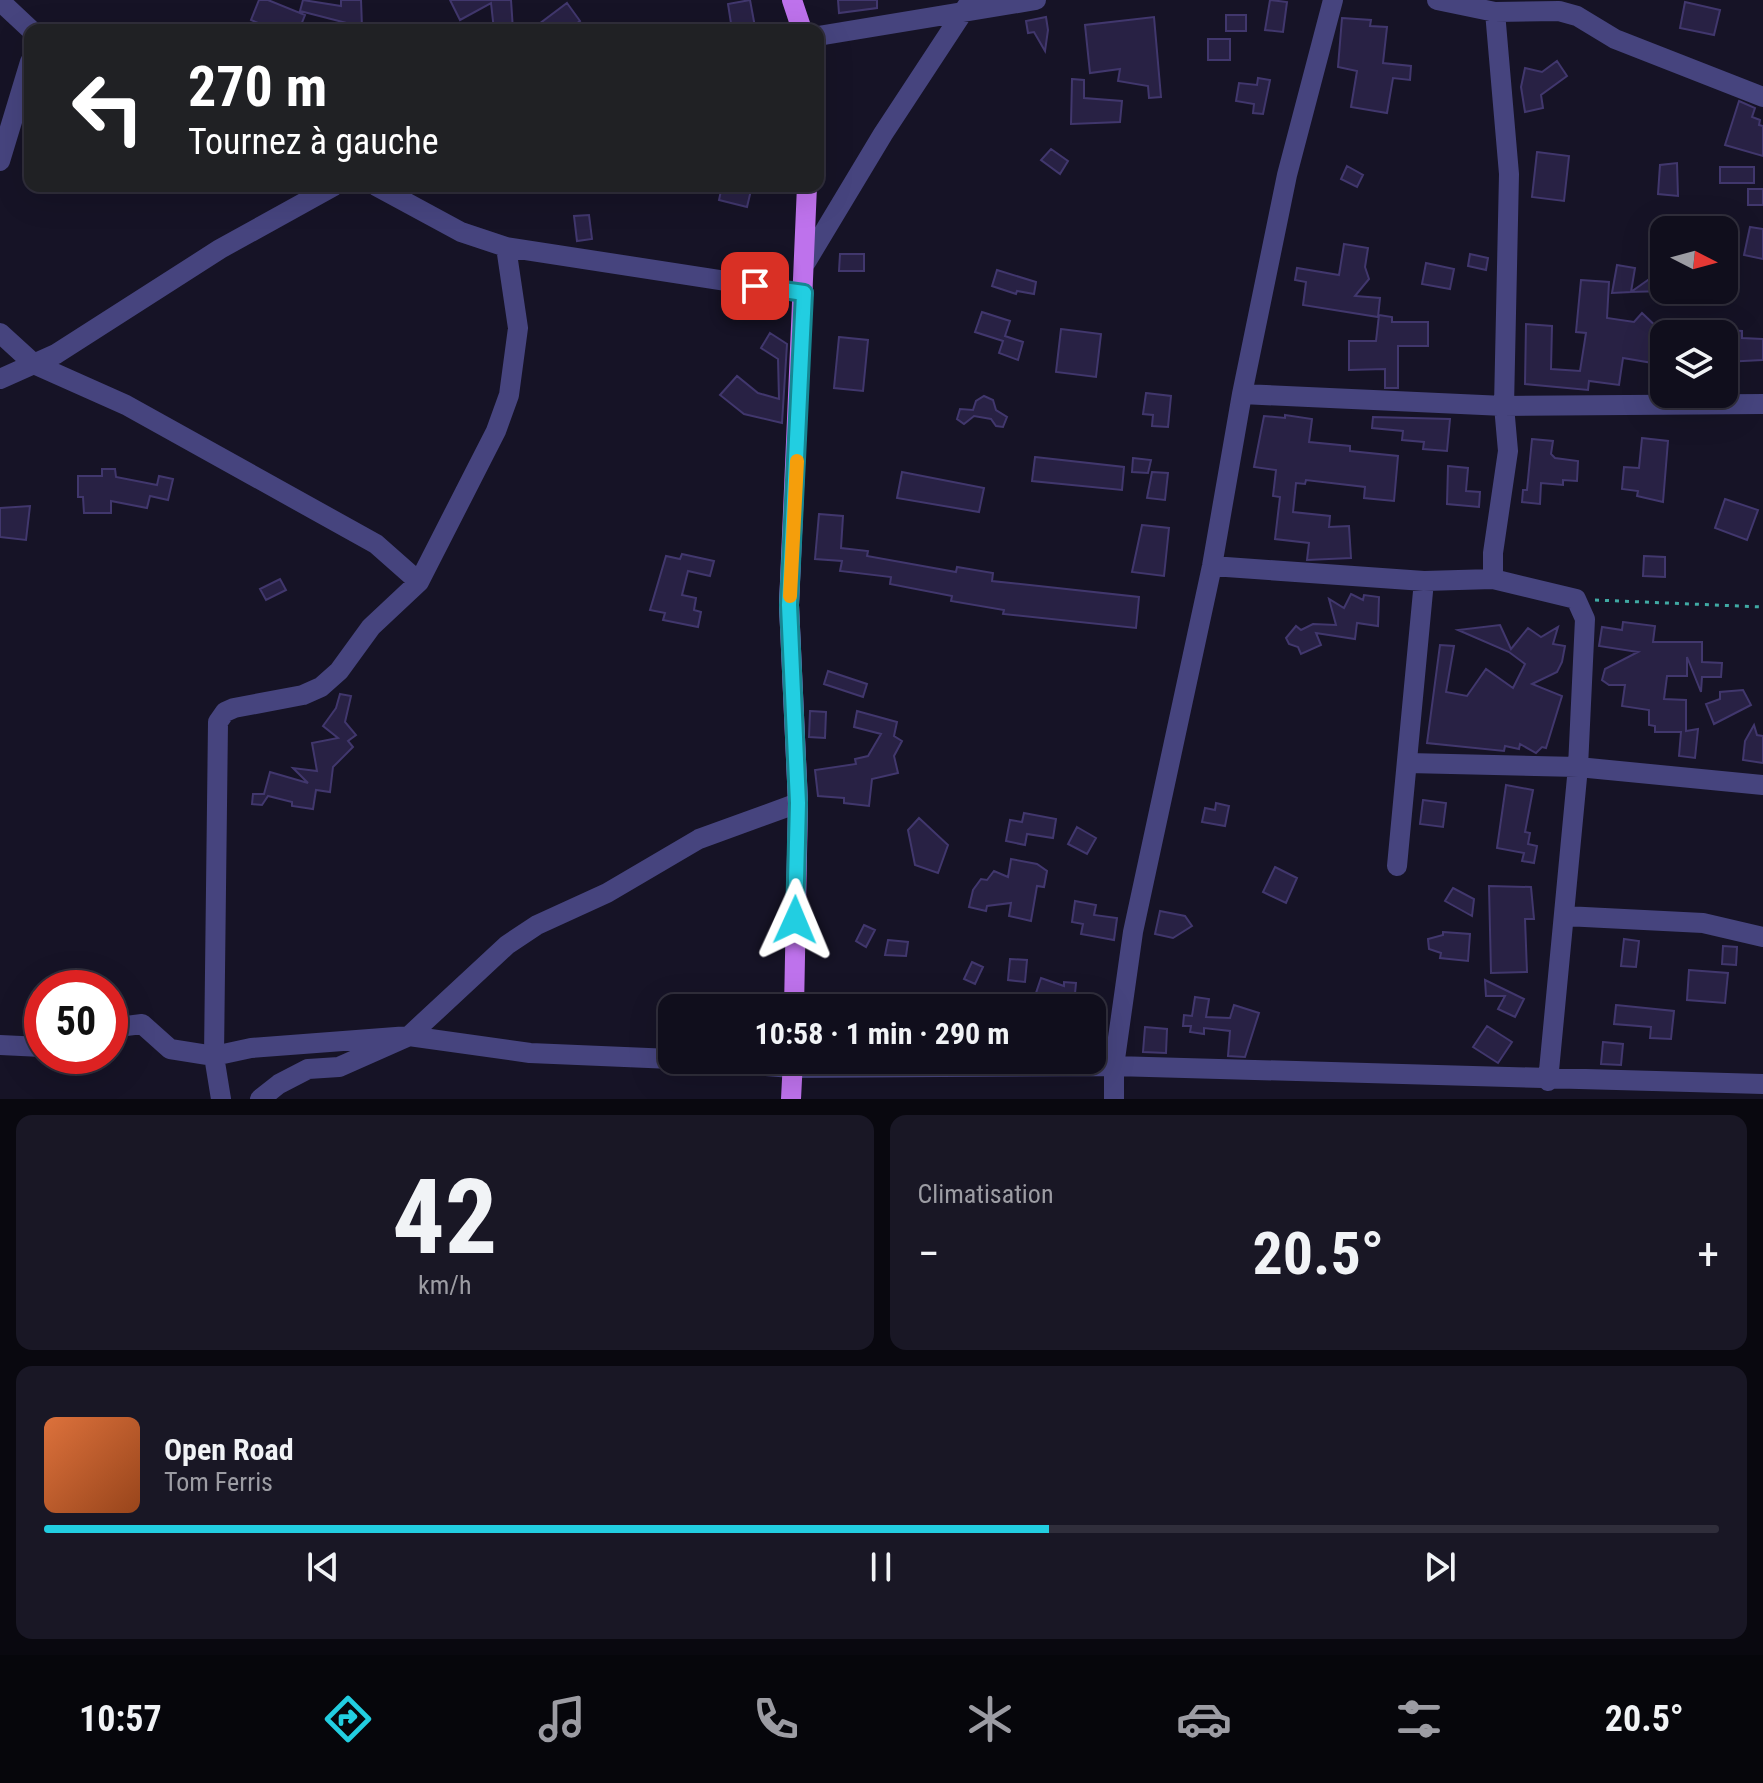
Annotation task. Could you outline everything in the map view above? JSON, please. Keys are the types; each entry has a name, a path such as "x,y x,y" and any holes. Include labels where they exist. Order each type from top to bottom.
{"main road":[{"path":"792,0 800,24"},
{"path":"794,994 798,803 789,605 807,192"},
{"path":"791,1099 792,1074"}],"street":[{"path":"824,35 966,6 1036,0"},
{"path":"1114,1099 1114,1066 1133,932 1212,566 1242,394 1287,175 1333,0"},
{"path":"1437,0 1495,12 1559,11 1577,16 1615,39 1763,97"},
{"path":"1559,11 1579,0"},
{"path":"0,1 25,24"},
{"path":"806,262 966,6"},
{"path":"1493,579 1493,553 1508,451 1504,406 1509,174 1495,12"},
{"path":"0,161 24,82"},
{"path":"0,379 105,325 220,249 323,192"},
{"path":"387,192 461,232 506,247 804,293"},
{"path":"221,1099 214,1056 218,722 225,712 234,708 303,695 321,687 339,671 371,627 419,582 496,431 509,395 518,328 506,247"},
{"path":"0,333 34,364 126,405 376,544 419,582"},
{"path":"1242,394 1504,406 1763,404"},
{"path":"1212,566 1424,581 1493,579 1576,599 1585,619 1578,767 1548,1081"},
{"path":"1397,866 1424,581"},
{"path":"1408,763 1578,767 1763,785"},
{"path":"260,1099 279,1084 308,1069 339,1067 409,1036 507,945 537,925 607,893 699,839 798,803"},
{"path":"1565,916 1703,923 1763,937"},
{"path":"128,1026 142,1024 170,1049 214,1056 251,1048 409,1036 530,1053 658,1058"},
{"path":"0,1045 24,1046"},
{"path":"1106,1066 1548,1081 1763,1084"}],"path":[{"path":"1576,599 1763,607"}],"building":[{"path":"259,0 268,0 305,15 301,24 261,24 251,20"},
{"path":"303,0 341,6 341,0 361,0 362,24 350,24 300,11"},
{"path":"450,0 511,0 513,24 493,24 491,3 460,20"},
{"path":"750,0 754,24 731,24 728,4"},
{"path":"838,0 877,0 877,8 839,13"},
{"path":"1270,0 1287,2 1283,32 1265,30"},
{"path":"1685,2 1720,10 1714,35 1680,28"},
{"path":"567,3 580,21 576,24 539,24"},
{"path":"1226,15 1246,15 1246,31 1226,31"},
{"path":"1046,17 1045,51 1034,32 1028,33 1026,21"},
{"path":"1154,17 1161,97 1149,98 1148,86 1118,81 1120,69 1090,73 1085,25"},
{"path":"1342,18 1371,20 1370,26 1387,27 1383,63 1411,66 1410,80 1393,78 1387,113 1351,107 1357,71 1338,67"},
{"path":"1208,39 1230,39 1230,60 1208,60"},
{"path":"1557,61 1567,76 1541,95 1543,108 1525,112 1521,87 1525,68 1542,72"},
{"path":"1258,78 1270,80 1263,114 1253,113 1254,104 1236,101 1239,83 1257,85"},
{"path":"1072,79 1084,80 1084,98 1122,101 1120,122 1071,124"},
{"path":"1739,101 1755,108 1752,117 1760,120 1759,125 1763,126 1763,156 1725,145"},
{"path":"1051,149 1068,161 1060,174 1041,160"},
{"path":"1537,152 1569,156 1564,201 1532,197"},
{"path":"1677,163 1678,196 1658,194 1660,165"},
{"path":"1347,166 1363,175 1357,187 1341,179"},
{"path":"1720,167 1754,167 1754,183 1720,183"},
{"path":"1748,189 1763,189 1763,205 1748,205"},
{"path":"721,192 751,192 747,207 719,200"},
{"path":"589,215 592,239 577,241 574,216"},
{"path":"1750,227 1763,229 1763,259 1744,255"},
{"path":"1344,244 1368,248 1365,267 1369,279 1355,296 1380,298 1378,317 1303,305 1306,282 1295,280 1297,268 1339,275"},
{"path":"840,254 864,254 864,271 839,271"},
{"path":"1470,254 1488,258 1486,270 1468,266"},
{"path":"1426,263 1454,269 1450,289 1422,284"},
{"path":"1617,265 1635,268 1631,292 1612,293"},
{"path":"997,270 1036,282 1034,294 1017,291 1016,294 992,286"},
{"path":"1650,279 1650,291 1631,292"},
{"path":"1581,280 1609,282 1607,318 1634,322 1642,313 1650,321 1650,363 1623,358 1619,385 1589,381 1588,390 1525,384 1526,324 1552,326 1551,369 1580,371 1586,333 1576,332"},
{"path":"982,312 1010,321 1005,336 1023,342 1018,360 999,353 1003,341 975,332"},
{"path":"1379,315 1392,317 1392,322 1428,322 1428,346 1398,346 1398,388 1385,388 1385,369 1349,370 1349,341 1376,341"},
{"path":"1061,329 1101,334 1096,377 1056,372"},
{"path":"1738,331 1742,331 1742,338 1763,339 1763,360 1738,361"},
{"path":"770,333 787,344 782,423 744,414 720,395 737,376 758,393 779,399 778,359 761,348"},
{"path":"839,337 868,340 863,391 834,388"},
{"path":"1146,393 1171,396 1168,427 1152,426 1153,415 1143,414"},
{"path":"984,396 993,400 996,410 1007,417 1003,427 996,426 991,419 974,416 964,424 957,419 960,409 973,410 976,401"},
{"path":"1285,415 1312,419 1309,442 1350,446 1350,451 1398,456 1394,501 1364,498 1365,487 1306,480 1305,484 1296,483 1293,512 1330,516 1329,527 1349,526 1351,558 1307,560 1309,543 1275,539 1280,497 1273,496 1276,470 1254,467 1264,416 1285,418"},
{"path":"1373,417 1450,419 1447,451 1423,449 1424,442 1402,440 1403,431 1372,428"},
{"path":"1642,438 1668,441 1663,502 1637,496 1638,491 1622,489 1624,467 1639,468"},
{"path":"1532,439 1553,441 1551,454 1555,458 1578,461 1577,481 1563,480 1563,485 1541,483 1540,504 1522,502 1523,490 1527,490"},
{"path":"1035,457 1124,467 1122,490 1032,481"},
{"path":"1133,458 1151,460 1148,473 1132,472"},
{"path":"1448,466 1468,468 1466,491 1480,492 1479,507 1447,504"},
{"path":"102,469 115,469 116,477 157,485 159,476 173,479 168,500 150,496 147,508 111,501 111,513 84,513 83,497 78,497 78,476 102,476"},
{"path":"902,472 984,488 979,512 897,498"},
{"path":"1152,472 1168,473 1165,500 1147,498"},
{"path":"1725,499 1758,510 1747,540 1715,528"},
{"path":"30,506 26,540 0,537 0,508"},
{"path":"819,514 843,516 841,548 868,551 867,556 956,572 957,567 993,573 992,581 1139,597 1136,628 1003,614 1004,610 951,601 952,596 890,584 891,577 840,571 842,561 815,559"},
{"path":"1142,525 1169,528 1164,576 1132,572"},
{"path":"682,554 714,561 710,576 688,571 682,595 696,598 694,610 701,612 698,627 663,620 665,613 650,610 666,556 680,559"},
{"path":"1644,556 1665,557 1665,577 1643,576"},
{"path":"280,579 286,590 266,600 260,589"},
{"path":"1351,594 1363,600 1364,595 1379,597 1378,626 1357,623 1355,639 1316,633 1321,645 1301,654 1298,647 1289,644 1286,638 1296,626 1301,630 1313,624 1336,625 1329,599 1344,608"},
{"path":"1623,622 1655,626 1653,642 1702,642 1702,662 1722,663 1721,677 1702,677 1701,692 1687,657 1687,676 1667,676 1664,699 1686,700 1686,731 1698,729 1695,758 1679,756 1681,732 1655,732 1655,726 1649,725 1649,710 1622,706 1625,685 1609,685 1602,680 1605,669 1638,652 1599,646 1602,627 1622,630"},
{"path":"1500,625 1511,649 1528,628 1541,637 1558,627 1553,644 1565,646 1562,662 1557,672 1532,684 1562,696 1546,748 1542,747 1536,753 1520,744 1519,749 1505,746 1504,751 1427,743 1440,645 1454,646 1446,692 1467,696 1486,669 1513,688 1525,664 1509,652 1458,630"},
{"path":"828,671 867,684 863,697 824,684"},
{"path":"1743,690 1751,705 1714,724 1706,704 1720,699 1720,692"},
{"path":"340,694 351,696 345,722 356,735 348,741 353,747 333,767 330,792 316,790 313,809 292,806 292,802 268,796 262,805 252,804 253,794 264,794 270,772 308,783 293,768 317,771 312,743 338,738 323,726 336,708"},
{"path":"810,711 826,712 825,738 809,737"},
{"path":"857,711 897,722 894,736 902,741 894,756 898,773 872,779 869,806 844,803 844,798 818,796 815,770 856,764 855,759 868,756 881,734 854,727"},
{"path":"1754,725 1757,735 1763,736 1763,763 1743,760 1745,741"},
{"path":"1506,785 1533,790 1525,832 1530,833 1528,844 1537,846 1534,863 1522,861 1524,853 1497,848"},
{"path":"1423,800 1446,803 1443,827 1420,824"},
{"path":"1216,803 1229,806 1225,826 1202,822 1205,808 1215,810"},
{"path":"1024,813 1056,819 1053,838 1027,834 1025,845 1006,841 1010,820 1022,822"},
{"path":"919,818 948,845 938,873 915,865 908,830"},
{"path":"1077,827 1096,838 1087,854 1068,844"},
{"path":"1011,859 1037,864 1047,871 1044,887 1037,886 1031,921 1009,916 1011,903 987,906 986,911 969,907 973,890 981,879 987,880 994,871 1008,877"},
{"path":"1275,867 1297,878 1286,903 1263,892"},
{"path":"1489,886 1531,887 1534,919 1525,919 1527,972 1491,973"},
{"path":"1453,888 1474,899 1472,916 1445,901"},
{"path":"1075,901 1096,905 1094,915 1117,918 1114,940 1081,934 1083,924 1072,922"},
{"path":"1160,911 1185,916 1192,926 1173,938 1155,934"},
{"path":"864,925 875,930 866,947 856,941"},
{"path":"1443,932 1470,934 1468,961 1440,958 1441,953 1429,949 1428,939 1443,935"},
{"path":"1624,939 1639,941 1636,967 1621,966"},
{"path":"888,940 908,942 906,956 885,955"},
{"path":"1723,946 1737,947 1736,965 1722,964"},
{"path":"1010,959 1027,960 1025,982 1008,980"},
{"path":"972,962 983,967 975,984 964,979"},
{"path":"1689,970 1728,973 1725,1003 1687,1000"},
{"path":"1041,978 1064,986 1064,982 1076,983 1075,994 1036,993"},
{"path":"1485,980 1524,999 1515,1017 1498,1009 1505,996 1486,996"},
{"path":"1195,997 1209,999 1206,1017 1230,1018 1234,1005 1259,1013 1245,1057 1228,1056 1230,1031 1204,1028 1204,1034 1190,1032 1191,1026 1183,1026 1184,1015 1192,1016"},
{"path":"1616,1005 1674,1011 1671,1039 1650,1038 1651,1027 1614,1024"},
{"path":"1487,1026 1512,1042 1498,1063 1473,1047"},
{"path":"1145,1027 1167,1029 1166,1053 1143,1052"},
{"path":"1603,1042 1623,1044 1621,1065 1601,1064"}],"slow traffic":[{"path":"790,596 797,461"}],"route":[{"path":"755,286 804,293 789,605 798,803 795,920"}]}
